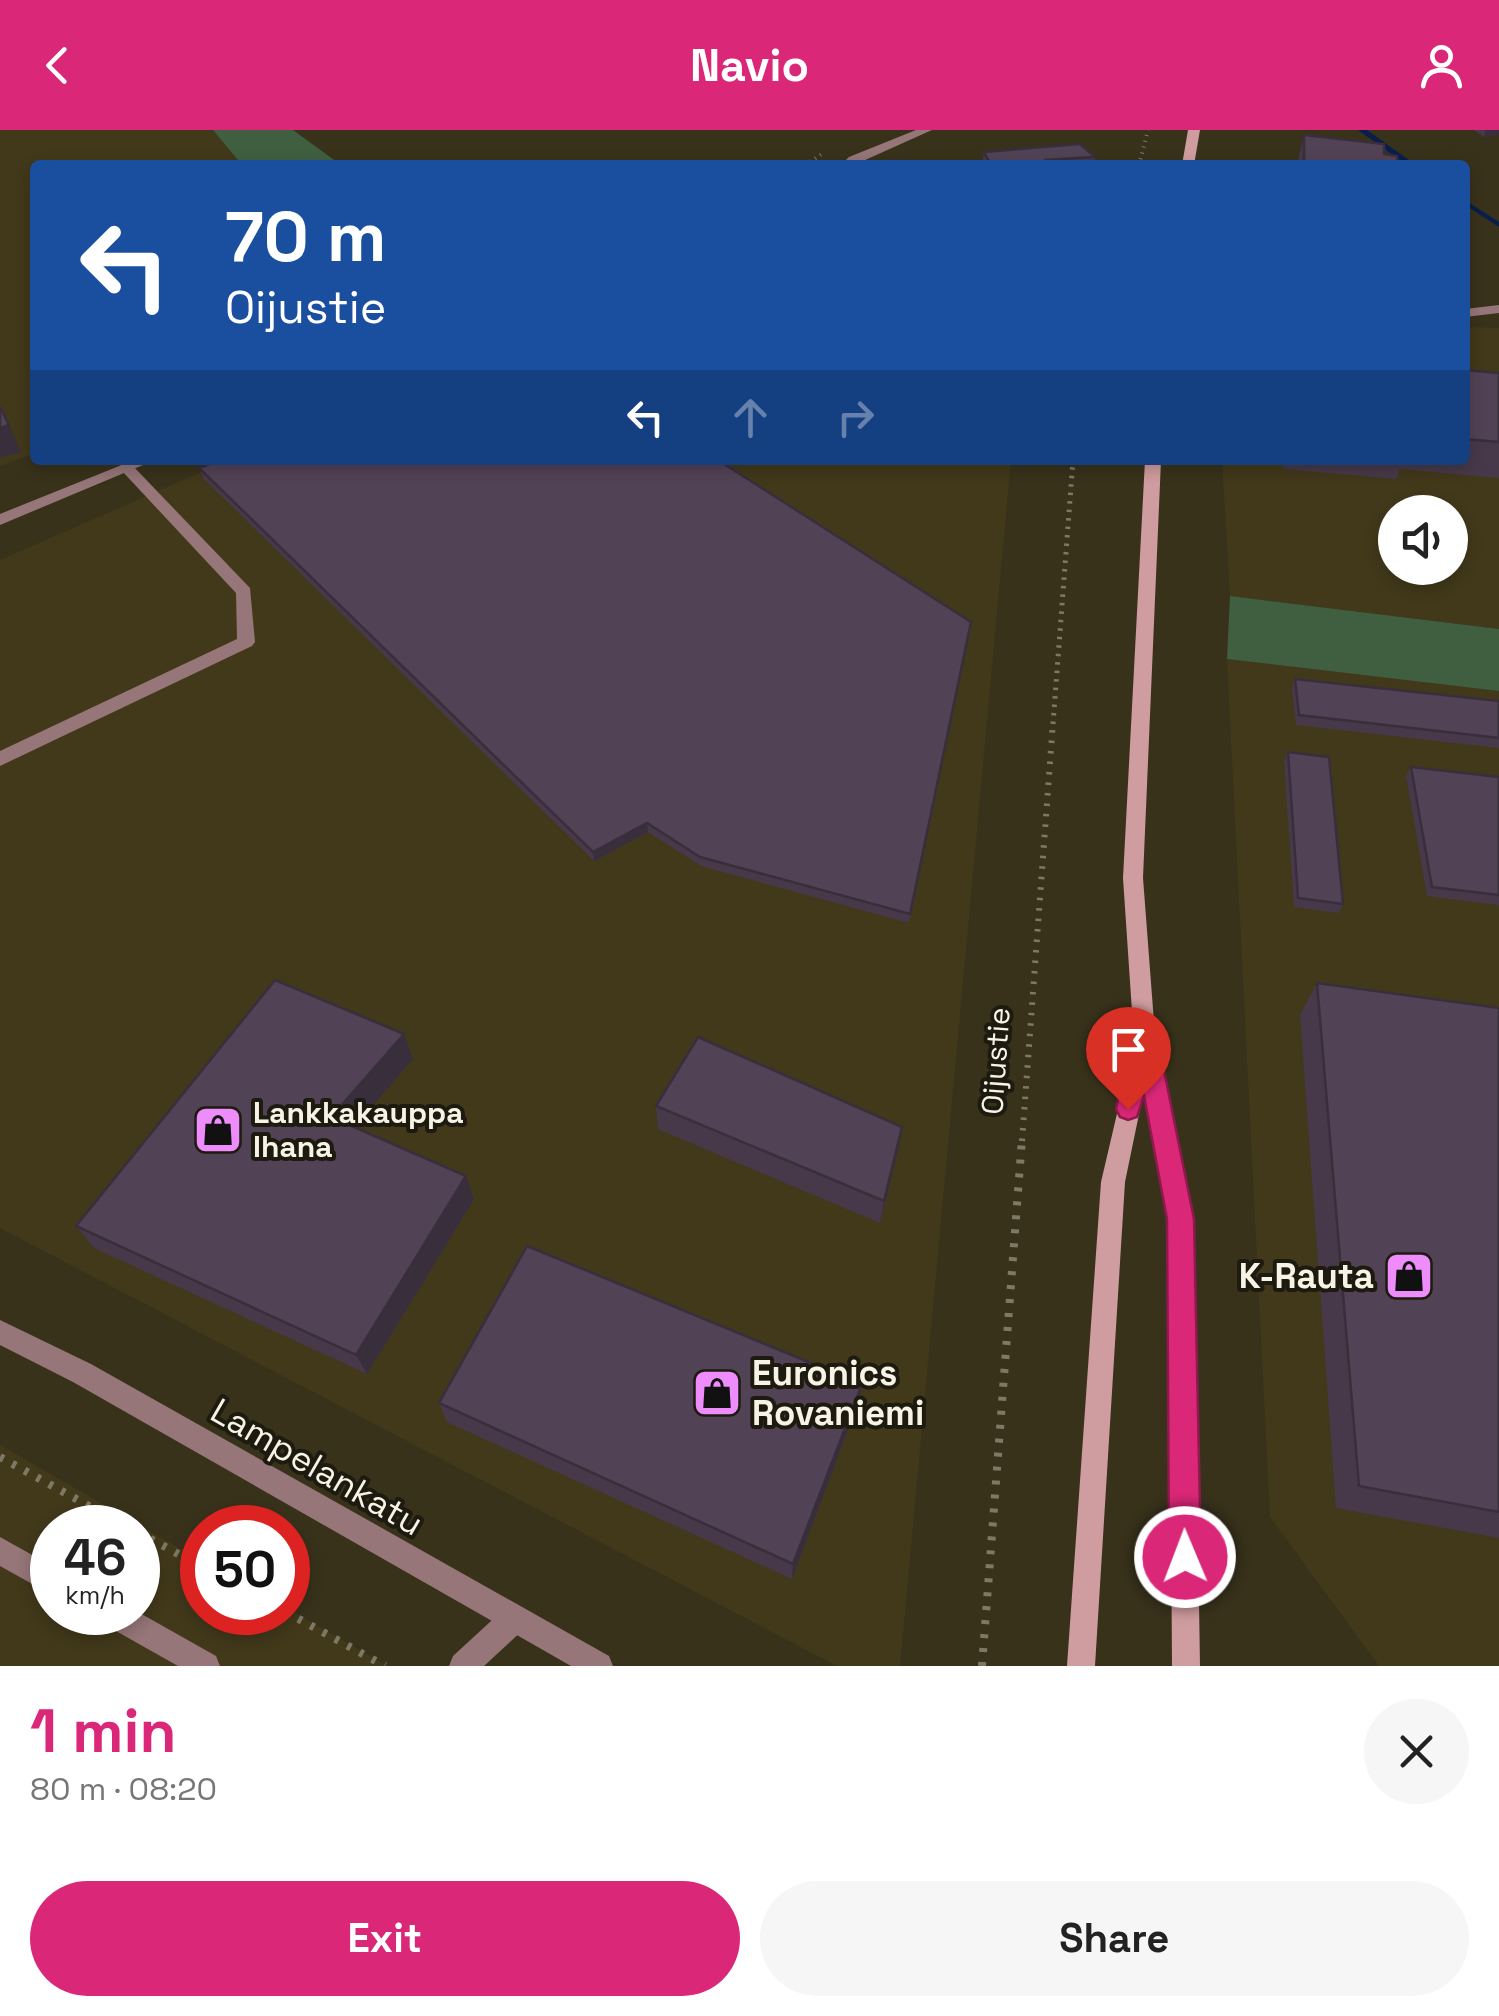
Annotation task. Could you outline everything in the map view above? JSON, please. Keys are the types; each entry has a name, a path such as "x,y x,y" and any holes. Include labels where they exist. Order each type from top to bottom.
{"main road":[{"path":"1189,160 1194,130"},
{"path":"1153,465 1133,878 1144,1036 1181,1219 1186,1666"},
{"path":"1081,1666 1112,1182 1144,1036"}],"street":[{"path":"852,160 926,130"},
{"path":"1470,313 1499,310"},
{"path":"0,520 134,465"},
{"path":"0,759 246,642 244,592 126,468"},
{"name":"Lampelankatu","path":"0,1332 82,1373 599,1666"},
{"path":"0,1552 30,1569"},
{"path":"462,1666 513,1620"},
{"path":"151,1635 206,1666"}],"path":[{"path":"1140,160 1148,130"},
{"name":"Oijustie","path":"982,1666 1073,465"},
{"path":"0,1458 87,1505"},
{"path":"310,1625 385,1666"}],"shaded area":[{"path":"0,130 213,130 238,160 30,160 30,455 0,466"},
{"path":"1470,327 1499,328 1499,629 1230,596 1222,465 1470,465"},
{"path":"218,465 1011,465 900,1666 837,1666 0,1228 0,560"},
{"path":"1227,659 1499,691 1499,1666 1379,1666 1270,1517"},
{"path":"0,1445 104,1505 30,1505 30,1635 160,1635 160,1537 180,1548 180,1635 310,1635 310,1622 388,1666 0,1666"}],"green space":[{"path":"213,130 293,130 334,160 238,160"},
{"path":"1230,596 1499,629 1499,691 1227,659"}],"building":[{"path":"1304,135 1384,144 1384,154 1397,156 1397,160 1304,160"},
{"path":"1080,144 1095,157 988,160 984,152"},
{"path":"1470,370 1499,373 1499,442 1470,439"},
{"path":"0,407 9,425 0,428"},
{"path":"726,465 971,622 910,914 700,857 647,823 593,852 199,468"},
{"path":"1295,679 1499,701 1499,738 1299,715"},
{"path":"1288,752 1329,757 1343,904 1298,898"},
{"path":"1411,767 1499,777 1499,895 1432,887"},
{"path":"275,980 404,1034 331,1117 466,1176 356,1355 76,1226"},
{"name":"K-Rauta","path":"1317,983 1499,1008 1499,1512 1359,1486"},
{"path":"698,1037 902,1127 884,1201 656,1106"},
{"path":"527,1246 862,1384 793,1564 439,1403"}],"waterway":[{"path":"1362,130 1405,160"},
{"path":"1470,205 1499,225"}],"place":[{"name":"Lankkakauppa Ihana","path":"218,1130"},
{"name":"K-Rauta","path":"1409,1276"},
{"name":"Euronics Rovaniemi","path":"717,1393"}],"route":[{"path":"1128,1109 1144,1036 1181,1219 1185,1557"}]}
